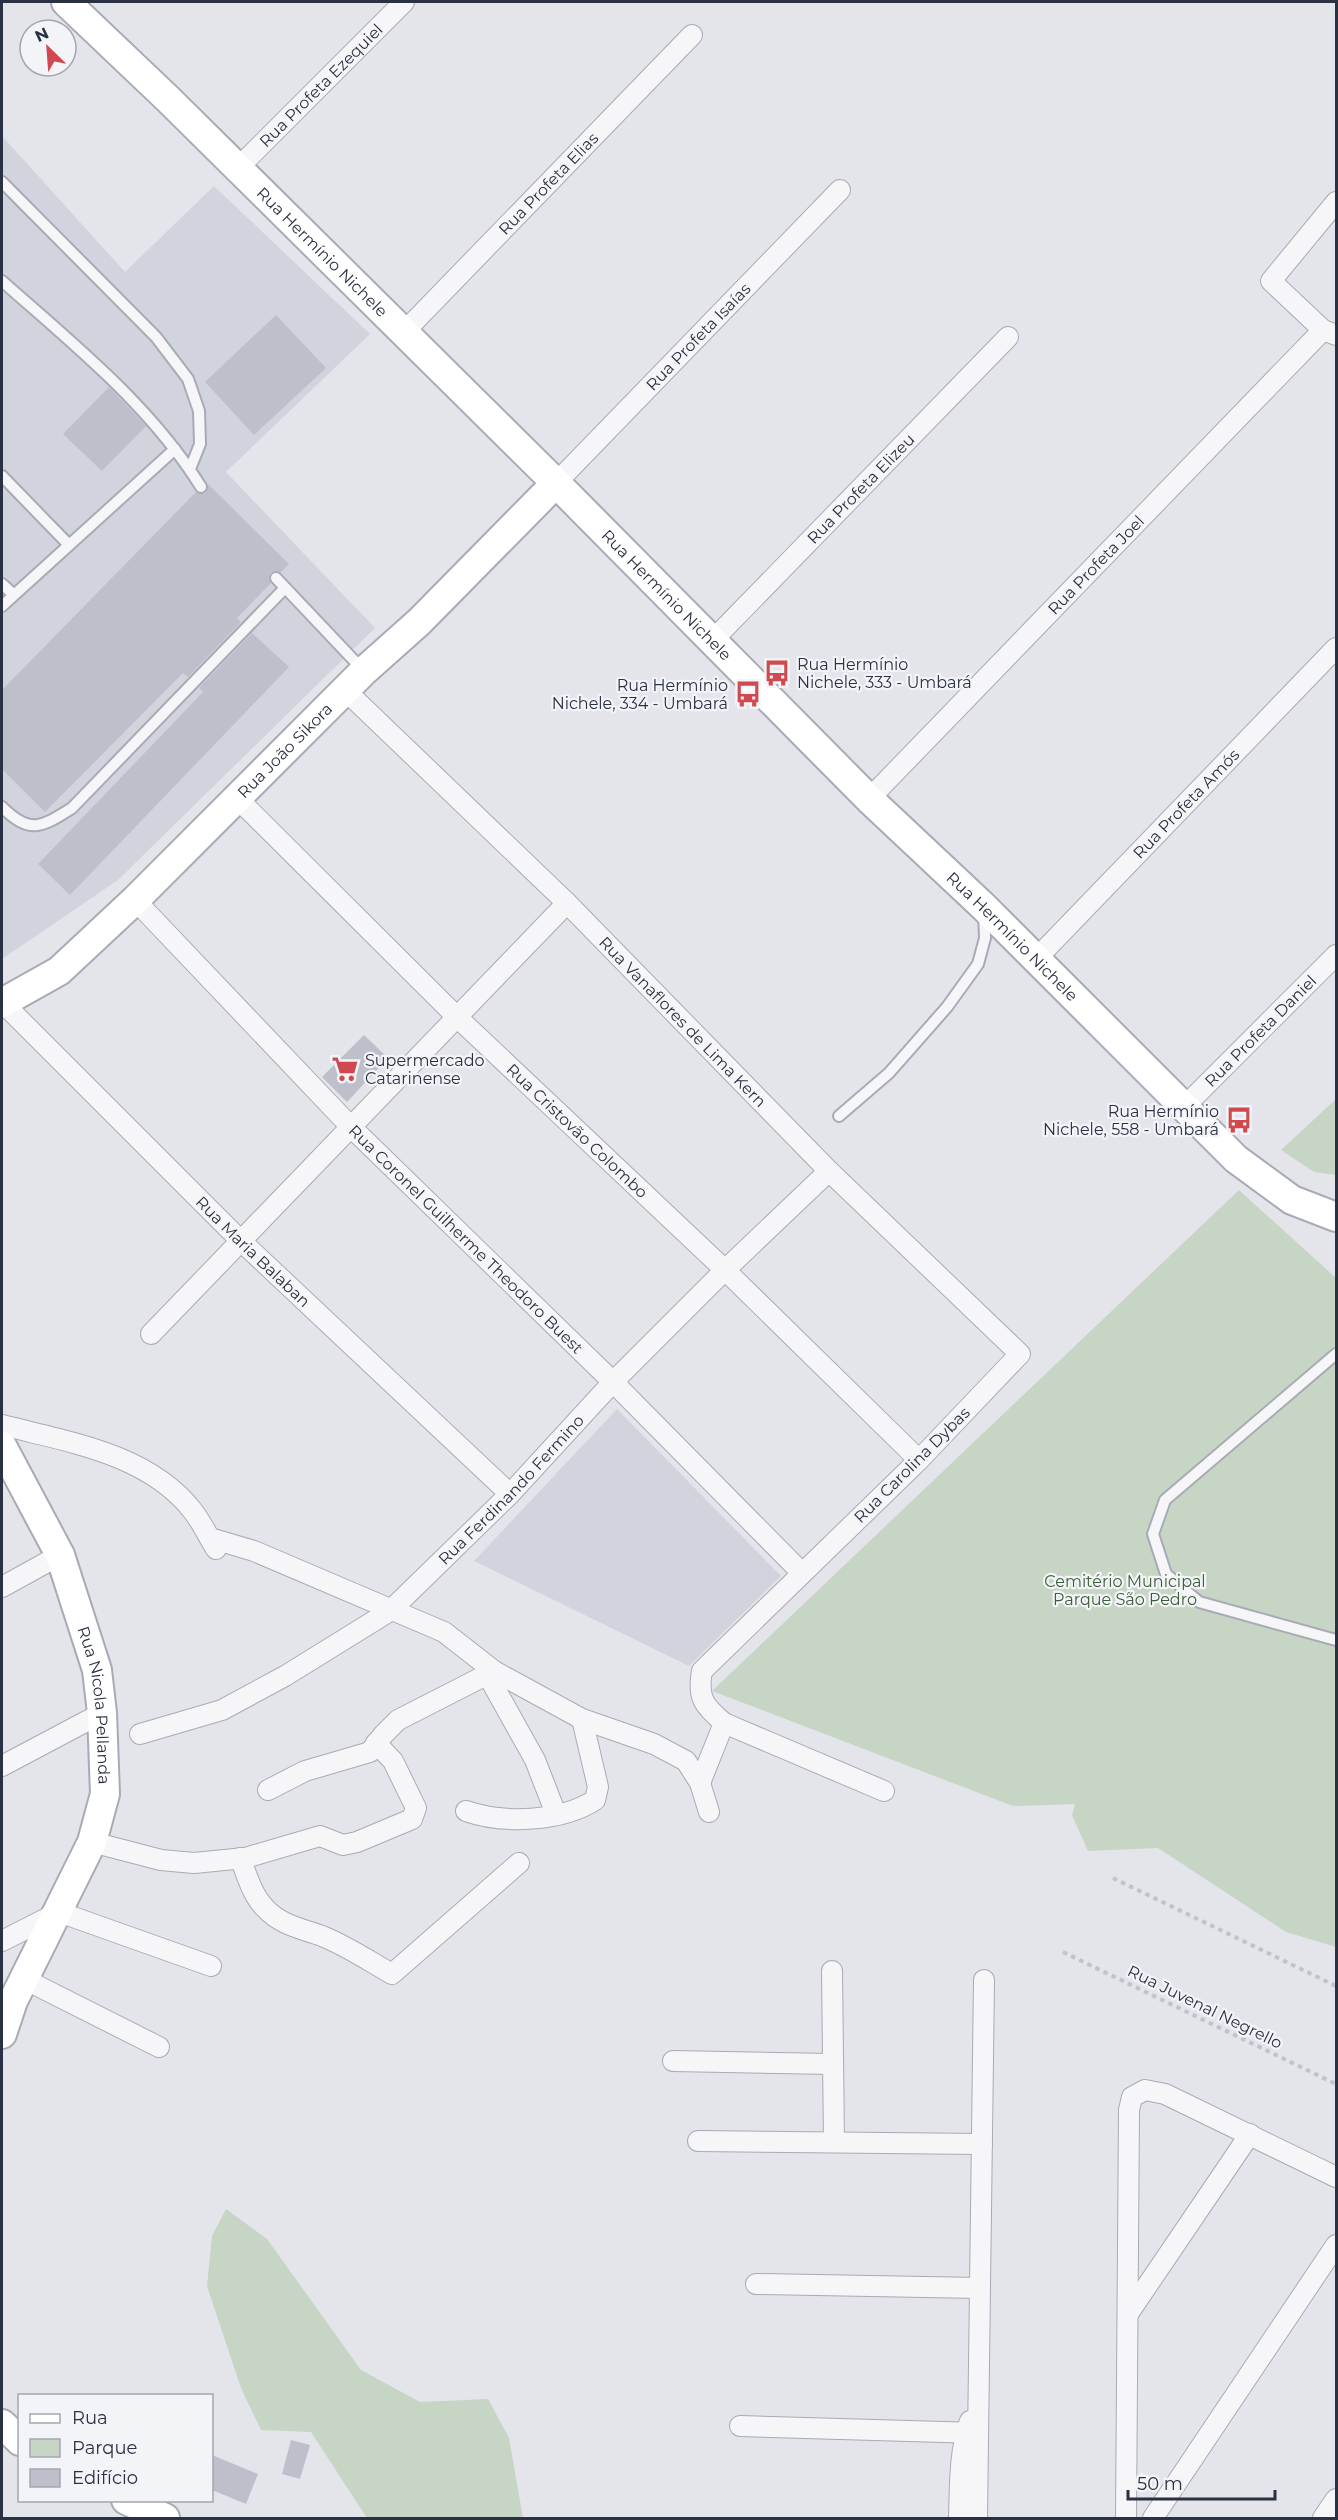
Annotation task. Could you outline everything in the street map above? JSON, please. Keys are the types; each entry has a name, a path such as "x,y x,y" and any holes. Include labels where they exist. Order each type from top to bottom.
{"street":[{"name":"Rua Hermínio Nichele","path":"66,2 404,332 869,799 984,907 1236,1159 1292,1200 1336,1217"},
{"name":"Rua Profeta Ezequiel","path":"238,168 404,2"},
{"name":"Rua Profeta Elias","path":"404,332 692,35"},
{"name":"Rua Profeta Isaías","path":"556,483 840,190"},
{"path":"1330,333 1271,281 1336,202"},
{"name":"Rua Profeta Joel","path":"869,799 1330,333"},
{"name":"Rua Profeta Elizeu","path":"712,641 1008,337"},
{"name":"Rua João Sikora","path":"2,1003 59,971 135,900 355,681 419,622 556,483"},
{"name":"Rua Profeta Amós","path":"1036,959 1336,648"},
{"name":"Rua Vanaflores de Lima Kern","path":"355,681 567,903 829,1171 1020,1354"},
{"name":"Rua Cristovão Colombo","path":"237,798 457,1017 725,1270 919,1460"},
{"name":"Rua Coronel Guilherme Theodoro Buest","path":"135,900 351,1127 613,1382 802,1573"},
{"path":"151,1334 567,903"},
{"name":"Rua Profeta Daniel","path":"1184,1107 1336,955"},
{"name":"Rua Maria Balaban","path":"2,1003 241,1241 510,1494"},
{"name":"Rua Ferdinando Fermino","path":"140,1734 222,1710 285,1676 390,1611 510,1494 613,1382 725,1270 829,1171"},
{"name":"Rua Carolina Dybas","path":"724,1723 707,1709 701,1695 702,1671 919,1460 1020,1354"},
{"path":"2,1425 107,1453 140,1469 169,1487 192,1510 214,1546 254,1551 390,1611 444,1632 490,1672 582,1719 654,1744 686,1761 700,1783 709,1812"},
{"name":"Rua Nicola Pellanda","path":"2,1446 60,1555 97,1670 102,1713 105,1794 92,1842 13,2001 2,2034"},
{"path":"2,1587 60,1555"},
{"path":"268,1790 305,1771 346,1757 370,1752 398,1720 490,1672"},
{"path":"490,1672 535,1760 556,1815"},
{"path":"2,1766 102,1713"},
{"path":"466,1811 485,1818 518,1820 556,1815 587,1806 595,1800 598,1787 582,1719"},
{"path":"700,1783 724,1723 884,1791"},
{"path":"92,1842 161,1860 194,1863 240,1858 320,1836 343,1845 357,1842 412,1819 416,1809 393,1761 376,1743"},
{"path":"240,1858 258,1900 266,1910 300,1930 322,1936 343,1946 392,1974 519,1863"},
{"path":"2,1941 59,1912 211,1966"},
{"path":"832,1971 834,2142"},
{"path":"24,1979 159,2047"},
{"path":"959,2518 978,2398 984,1980"},
{"path":"673,2061 833,2064"},
{"path":"1126,2518 1129,2110 1132,2097 1139,2091 1158,2091 1336,2177"},
{"path":"1128,2314 1250,2134"},
{"path":"698,2141 982,2144"},
{"path":"1153,2518 1336,2245"},
{"path":"756,2284 980,2288"},
{"path":"2,2424 18,2439"},
{"path":"740,2426 972,2433"},
{"path":"972,2433 977,2518"},
{"path":"1323,2518 1336,2499"},
{"path":"130,2502 165,2518"}],"lane":[{"path":"2,182 156,338 189,380 199,411 200,444 190,469"},
{"path":"2,281 106,375 147,416 175,449 201,487"},
{"path":"2,606 175,449"},
{"path":"2,476 69,545"},
{"path":"276,578 355,681"},
{"path":"2,584 14,595"},
{"path":"2,807 13,818 28,826 45,825 72,808 284,589"},
{"path":"839,1116 889,1073 947,1007 978,964 985,938 984,907"},
{"path":"1336,1354 1165,1500 1153,1534 1166,1574 1199,1602 1336,1640"}],"path":[{"path":"1113,1878 1336,1986"},
{"name":"Rua Juvenal Negrello","path":"1063,1952 1336,2084"}],"shaded area":[{"path":"2,136 125,272 214,186 370,334 226,472 375,628 118,880 2,959"},
{"path":"617,1409 781,1576 689,1666 474,1561"}],"green space":[{"path":"1336,1099 1336,1175 1314,1172 1281,1150"},
{"name":"Cemitério Municipal Parque São Pedro","path":"1239,1190 1336,1278 1336,1947 1286,1932 1158,1848 1088,1851 1072,1815 1075,1804 1013,1806 712,1691"},
{"path":"226,2209 267,2239 361,2370 420,2402 488,2399 509,2438 523,2518 367,2518 311,2432 261,2430 241,2388 207,2286 212,2236"}],"building":[{"path":"276,315 326,368 254,435 205,382"},
{"path":"109,387 146,426 102,471 63,434"},
{"path":"208,484 289,564 281,572 270,573 271,583 237,618 241,622 188,677 183,673 45,812 2,769 2,690 196,492 206,493"},
{"path":"252,633 289,667 70,895 38,864 203,692 199,688"},
{"path":"364,1035 388,1058 347,1102 322,1077"},
{"path":"291,2440 310,2445 300,2479 282,2474"},
{"path":"213,2455 258,2474 246,2504 213,2490"}],"place":[{"name":"Rua Hermínio Nichele, 333 - Umbará","path":"777,673"},
{"name":"Rua Hermínio Nichele, 334 - Umbará","path":"748,694"},
{"name":"Supermercado Catarinense","path":"345,1069"},
{"name":"Rua Hermínio Nichele, 558 - Umbará","path":"1239,1120"}]}
